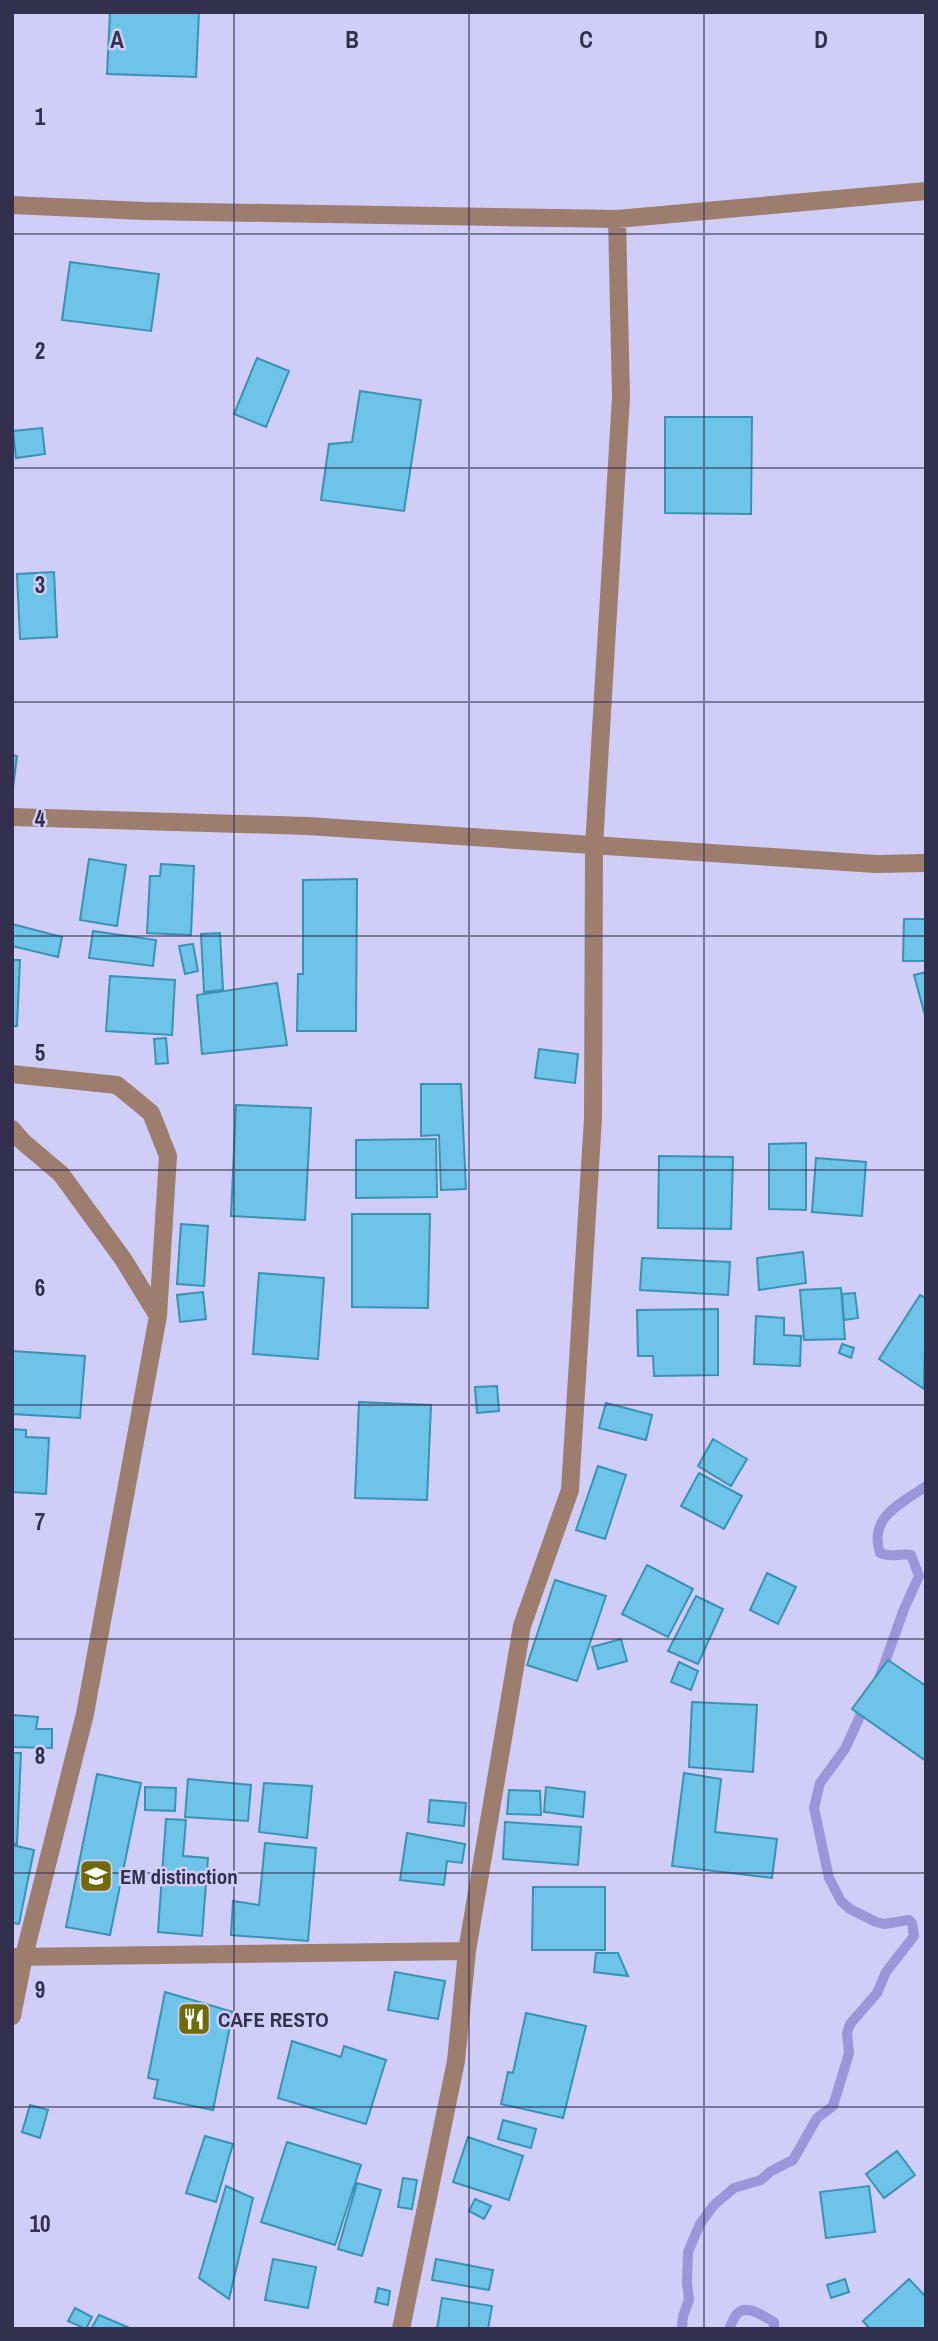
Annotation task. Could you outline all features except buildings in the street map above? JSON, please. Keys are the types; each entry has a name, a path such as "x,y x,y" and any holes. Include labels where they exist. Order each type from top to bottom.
{"street":[{"path":"12,205 144,211 617,219 926,191"},
{"path":"401,2329 456,2061 467,1951 522,1626 569,1490 593,1118 593,846 621,397 617,219"},
{"path":"12,817 308,826 876,864 926,863"},
{"path":"12,1074 117,1085 151,1113 168,1156 158,1316 85,1714 18,1956 12,2016"},
{"path":"12,1129 22,1142 61,1174 123,1259 158,1316"},
{"path":"18,1956 467,1951"}],"waterway":[{"path":"879,1679 919,1576 911,1555 880,1553 879,1530 889,1513 926,1486"},
{"path":"682,2329 689,2300 688,2252 700,2224 714,2205 734,2188 761,2180 771,2171 793,2160 817,2118 833,2106 849,2053 847,2033 850,2024 877,1993 886,1972 914,1936 909,1920 884,1924 876,1922 850,1909 841,1901 829,1878 814,1808 820,1783 845,1749 866,1703"},
{"path":"729,2329 734,2317 746,2310 756,2312 774,2322 774,2329"}],"place":[{"name":"EM distinction","path":"96,1876"},
{"name":"CAFE RESTO","path":"194,2019"}]}
